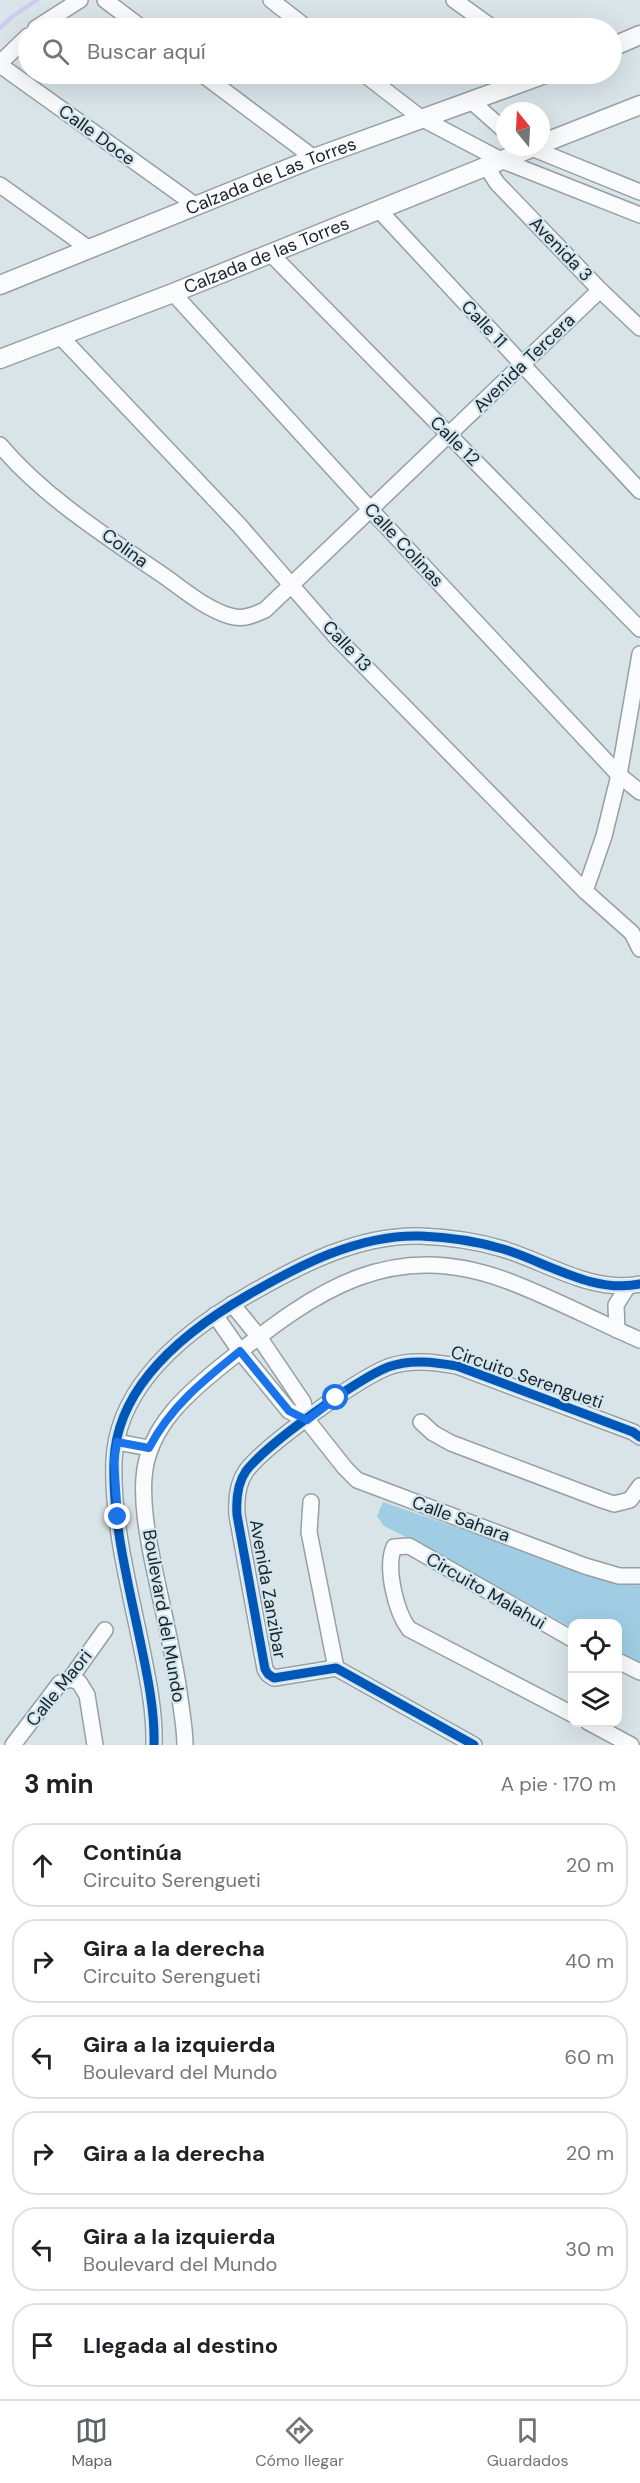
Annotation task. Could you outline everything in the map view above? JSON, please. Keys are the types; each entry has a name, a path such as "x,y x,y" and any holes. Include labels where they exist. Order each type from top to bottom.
{"main road":[{"path":"622,43 640,35"},
{"name":"Calzada de Las Torres","path":"0,285 195,205 516,84"},
{"name":"Calzada de las Torres","path":"550,140 640,105"},
{"name":"Calzada de las Torres","path":"0,359 173,293 511,156"}],"street":[{"path":"52,18 80,0"},
{"path":"105,0 129,18"},
{"path":"271,0 294,18"},
{"path":"454,0 479,18"},
{"path":"0,64 18,46"},
{"name":"Calle Doce","path":"0,64 18,77"},
{"name":"Calle Doce","path":"28,84 195,205"},
{"path":"215,84 314,159"},
{"path":"377,84 421,118 494,163 640,215"},
{"path":"470,100 496,123"},
{"path":"550,154 640,192"},
{"name":"Avenida 3","path":"494,163 497,183 640,328"},
{"path":"0,185 88,248"},
{"name":"Calle 11","path":"378,209 640,491"},
{"name":"Calle 12","path":"270,253 640,628"},
{"name":"Avenida Tercera","path":"265,610 600,290"},
{"name":"Calle Colinas","path":"173,293 370,509 619,775 640,792"},
{"name":"Calle 13","path":"60,336 239,525 338,639 585,891 632,933 640,949"},
{"name":"Colina","path":"0,445 25,472 59,501 209,606 231,616 240,617 265,610"},
{"path":"585,891 604,836 619,775 640,654"},
{"name":"Boulevard del Mundo","path":"154,1745 149,1684 122,1549 114,1461 124,1419 138,1391 154,1368 178,1343 232,1304 310,1262 366,1242 398,1236 451,1238 501,1248 580,1278 634,1285"},
{"name":"Boulevard del Mundo","path":"185,1745 175,1665 149,1540 144,1476 149,1448 175,1408 202,1382 310,1300 364,1274 386,1268 421,1264 463,1269 506,1281 640,1340"},
{"path":"617,1330 616,1305 634,1285"},
{"path":"232,1304 259,1337 303,1402 307,1420"},
{"path":"215,1315 240,1351 289,1411 307,1420"},
{"name":"Circuito Serengueti","path":"307,1420 350,1388 389,1367 409,1362 431,1362 457,1366 633,1432 640,1437"},
{"path":"272,1390 282,1386 288,1379"},
{"name":"Calle Sahara","path":"307,1420 357,1480 585,1566 619,1576 640,1576"},
{"name":"Avenida Zanzibar","path":"307,1420 262,1455 246,1472 236,1499 237,1515 265,1669 268,1674 274,1678 336,1668"},
{"path":"421,1422 433,1433 451,1443 614,1504 630,1500 640,1486"},
{"path":"117,1442 149,1448"},
{"path":"311,1502 309,1532 336,1668 474,1745"},
{"name":"Circuito Malahui","path":"568,1638 409,1546 394,1547 392,1552 395,1597 402,1619 410,1629 568,1711"},
{"name":"Calle Maori","path":"13,1745 60,1683 70,1679 105,1630"},
{"path":"622,1663 640,1672"},
{"path":"70,1679 79,1682 87,1695 95,1745"},
{"path":"597,1727 631,1745"}],"shaded area":[{"path":"383,1502 599,1577 637,1583 640,1586 640,1665 622,1655 622,1619 568,1619 568,1626 447,1558 384,1526 377,1516"}],"waterway":[{"path":"0,28 37,0"}],"cycle path":[{"path":"154,1745 150,1692 118,1529 114,1461 118,1433 128,1408 142,1384 159,1362 202,1325 268,1284 309,1263 375,1240 421,1236 452,1238 503,1249 587,1281 622,1286 640,1284"},
{"path":"474,1745 336,1668 274,1678 268,1674 265,1669 237,1515 238,1492 243,1476 273,1445 335,1398 388,1367 413,1362 457,1366 633,1432 640,1437"}],"route":[{"path":"118,1517 114,1461 117,1442 149,1448 175,1408 240,1351 289,1411 307,1420 336,1398"}]}
